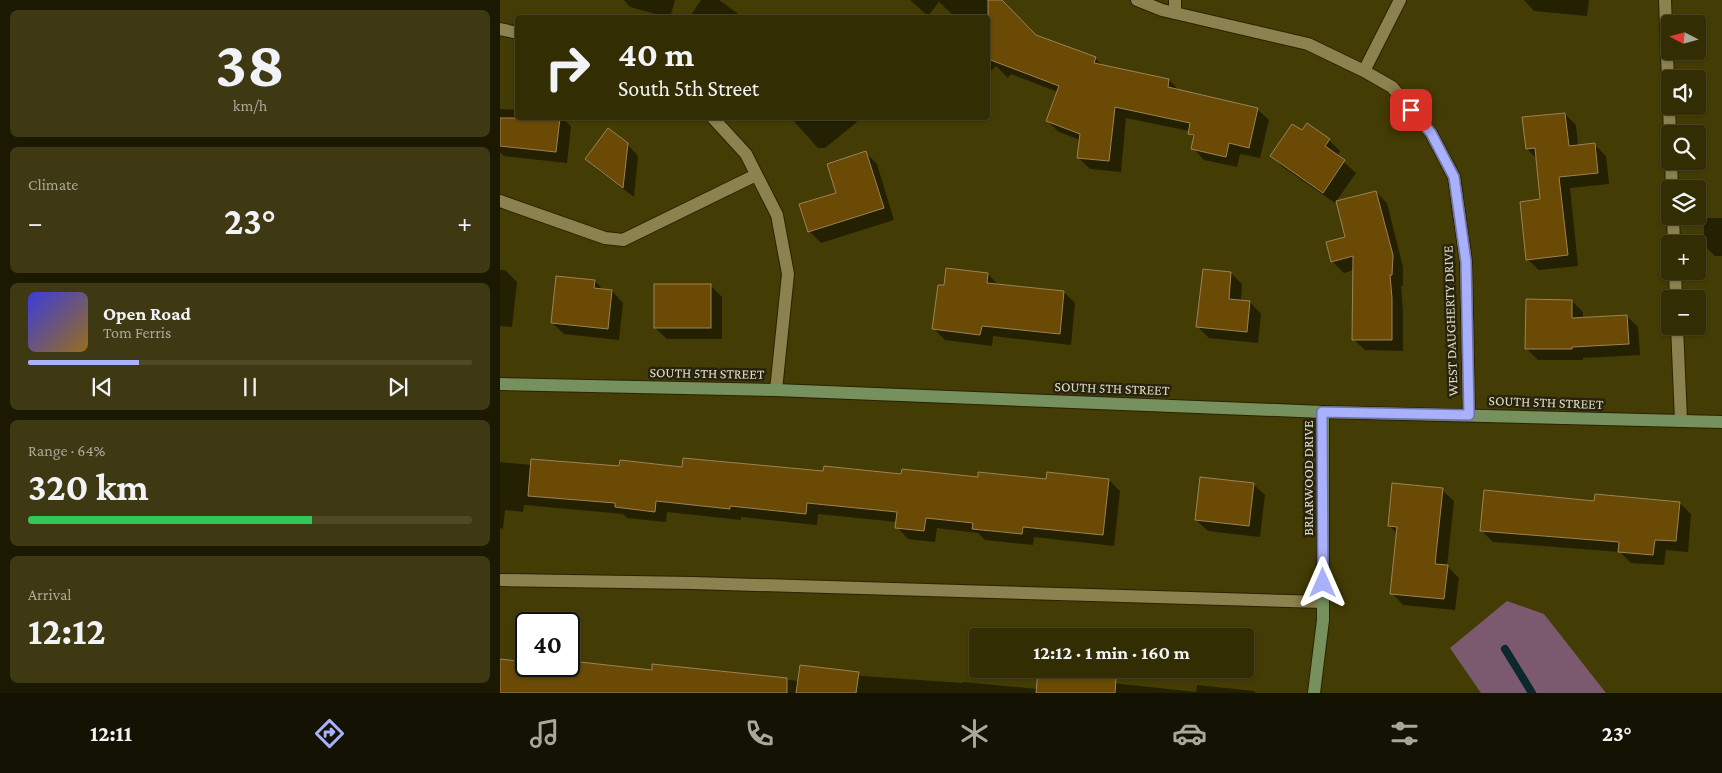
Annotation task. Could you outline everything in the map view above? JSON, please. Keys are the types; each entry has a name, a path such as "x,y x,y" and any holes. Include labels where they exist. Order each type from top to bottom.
{"street":[{"name":"WEST DAUGHERTY DRIVE","path":"1138,0 1175,13 1308,44 1392,87 1431,133 1454,177 1466,262 1469,415"},
{"path":"1175,13 1176,0"},
{"path":"1364,71 1400,0"},
{"path":"1665,0 1670,125"},
{"path":"500,29 515,32"},
{"path":"715,120 746,154 777,215 788,274 776,390"},
{"path":"500,201 605,238 623,240 756,175"},
{"path":"1677,335 1681,421"},
{"name":"SOUTH 5TH STREET","path":"500,384 776,390 1322,412 1722,422"},
{"name":"BRIARWOOD DRIVE","path":"1314,693 1323,620 1322,412"},
{"path":"500,580 702,583 1323,602"}],"shaded area":[{"path":"1507,601 1544,614 1606,693 1481,693 1450,648"}],"building":[{"path":"988,0 1002,0 1036,35 1096,57 1094,63 1169,79 1168,87 1258,108 1249,148 1229,143 1226,157 1191,149 1194,135 1188,134 1190,123 1115,107 1109,161 1077,158 1080,134 1046,121 1059,86 990,60 990,15 988,15"},
{"path":"1565,113 1569,146 1595,143 1598,173 1559,177 1568,255 1526,260 1520,202 1540,199 1535,148 1526,149 1522,117"},
{"path":"500,118 560,120 556,152 500,146"},
{"path":"1307,123 1330,139 1325,146 1345,160 1323,193 1270,156 1292,124 1302,130"},
{"path":"608,128 628,143 623,188 585,159"},
{"path":"866,151 884,208 808,232 799,204 836,193 827,164"},
{"path":"1376,191 1393,255 1392,275 1390,275 1392,340 1352,340 1353,256 1331,262 1326,242 1345,237 1336,201"},
{"path":"946,268 988,273 987,283 1064,291 1060,334 982,326 980,335 932,329 938,285 944,285"},
{"path":"1203,269 1231,272 1229,299 1250,301 1247,332 1196,327"},
{"path":"556,276 595,280 594,288 612,290 608,329 551,323"},
{"path":"654,284 711,284 711,328 654,328"},
{"path":"1526,299 1572,300 1572,318 1627,315 1629,344 1572,347 1572,349 1525,349"},
{"path":"683,458 823,471 824,466 901,474 902,469 978,477 978,472 1046,479 1047,472 1109,479 1103,535 1023,527 1022,534 972,529 973,523 926,518 924,531 895,528 897,512 807,503 806,514 730,506 730,509 656,501 655,512 615,507 615,503 528,496 531,459 619,466 620,460 682,467"},
{"path":"1200,477 1254,483 1249,526 1195,520"},
{"path":"1392,483 1443,488 1435,564 1448,565 1444,599 1390,594 1397,527 1388,526"},
{"path":"1484,490 1594,501 1595,494 1680,502 1676,541 1655,540 1653,555 1618,552 1619,542 1480,531"},
{"path":"500,659 515,661 515,677 580,677 580,662 652,670 652,664 787,678 787,693 500,693"},
{"path":"800,665 859,672 856,693 796,693"},
{"path":"1037,678 1116,678 1115,693 1036,693"}],"waterway":[{"path":"1505,649 1532,693"}],"route":[{"path":"1323,583 1322,412 1469,415 1466,262 1454,177 1431,133 1411,110"}]}
